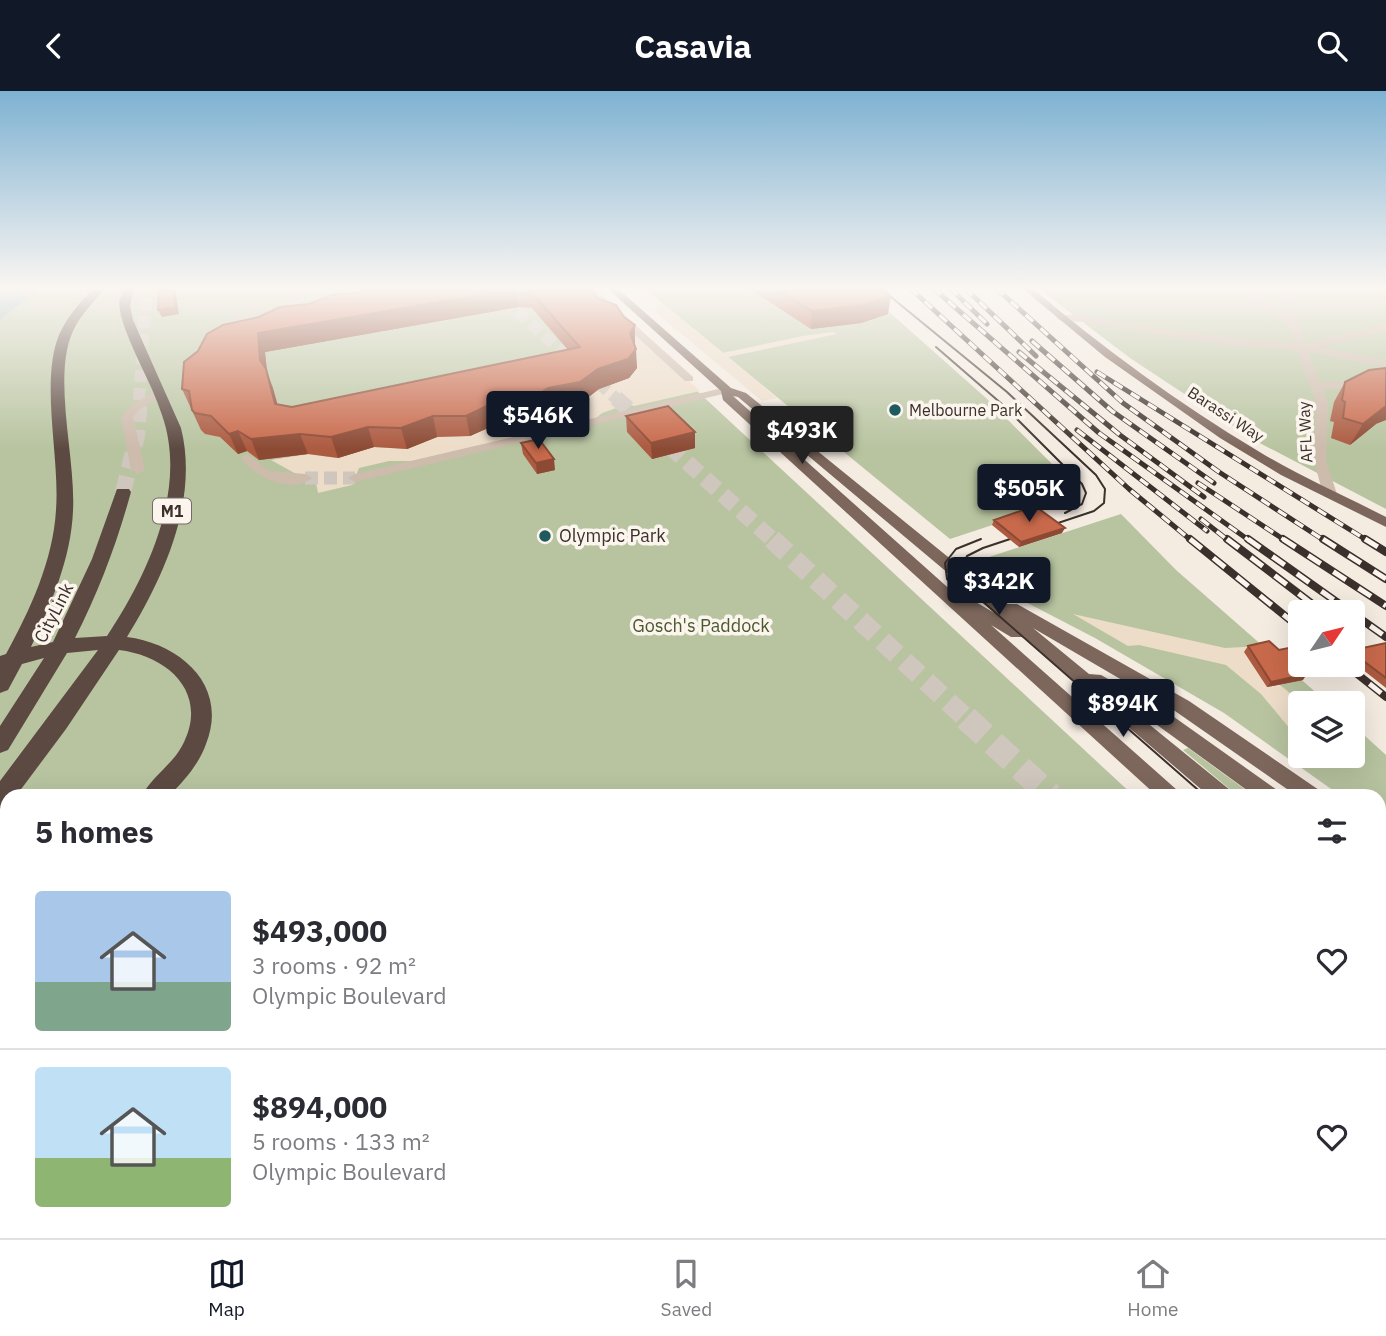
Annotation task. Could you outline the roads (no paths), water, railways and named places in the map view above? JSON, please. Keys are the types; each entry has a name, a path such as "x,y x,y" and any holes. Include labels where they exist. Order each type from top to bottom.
{"highway":[{"path":"0,685 32,622 57,553 65,500 59,408 59,358 64,342"},
{"name":"M1","path":"8,789 68,709 126,624 159,552 172,515 178,465 177,442 137,342"},
{"name":"CityLink","path":"0,744 72,628 98,571 123,492"},
{"path":"0,664 42,651 103,643 143,647 179,664 193,679 200,695 199,730 183,763 160,789"}],"main road":[{"path":"672,342 727,390 742,395 984,593 1215,789"},
{"name":"Barassi Way","path":"1093,342 1255,455 1386,523"},
{"path":"727,390 727,398 1162,789"},
{"path":"941,589 1160,717 1260,789"},
{"path":"984,593 1095,654 1208,723 1302,789"},
{"path":"1032,673 1033,659 1049,651 1067,650 1095,654"}],"street":[{"path":"647,342 689,379"},
{"path":"1225,342 1303,347 1386,364"},
{"name":"AFL Way","path":"1300,342 1323,412 1320,461 1330,494"},
{"path":"1303,347 1326,342"},
{"path":"1316,387 1386,380"},
{"path":"355,478 727,390"},
{"path":"138,470 139,463 127,417 136,407 160,394"},
{"path":"247,458 256,469 270,477 304,478"}],"tunnel":[{"path":"139,400 143,342"},
{"path":"551,342 618,400"},
{"path":"123,492 137,436 140,398"},
{"path":"616,398 774,541"},
{"path":"305,478 355,478"},
{"path":"772,539 968,720"},
{"path":"966,718 1043,789"}],"tram line":[{"path":"945,342 1007,392 1096,475 1105,489 1104,503 1094,511 983,548 967,556 959,573 966,587 1197,789"},
{"path":"936,347 1003,405 1082,484 1086,493 1082,504 1065,513"},
{"path":"967,600 947,579 945,563 956,549 981,539"}],"railway":[{"path":"968,342 1129,489 1192,541"},
{"path":"994,342 1099,433 1250,541"},
{"path":"1021,342 1036,356"},
{"path":"1033,342 1112,411 1214,483"},
{"path":"1055,342 1123,403 1219,472 1325,541"},
{"path":"1019,352 1120,435 1204,497"},
{"path":"1097,372 1368,541"},
{"path":"1077,430 1207,531"},
{"path":"1198,483 1286,541"},
{"path":"1201,519 1229,541"},
{"path":"1190,539 1288,618"},
{"path":"1227,539 1307,600"},
{"path":"1248,539 1386,637"},
{"path":"1283,539 1386,606"},
{"path":"1323,539 1386,579"},
{"path":"1365,539 1386,552"},
{"path":"1365,653 1386,670"},
{"path":"1361,677 1386,697"}],"place":[{"name":"Melbourne Park","path":"895,410"},
{"name":"Olympic Park","path":"545,536"}],"park label":[{"name":"Gosch's Paddock","path":"701,626"}]}
